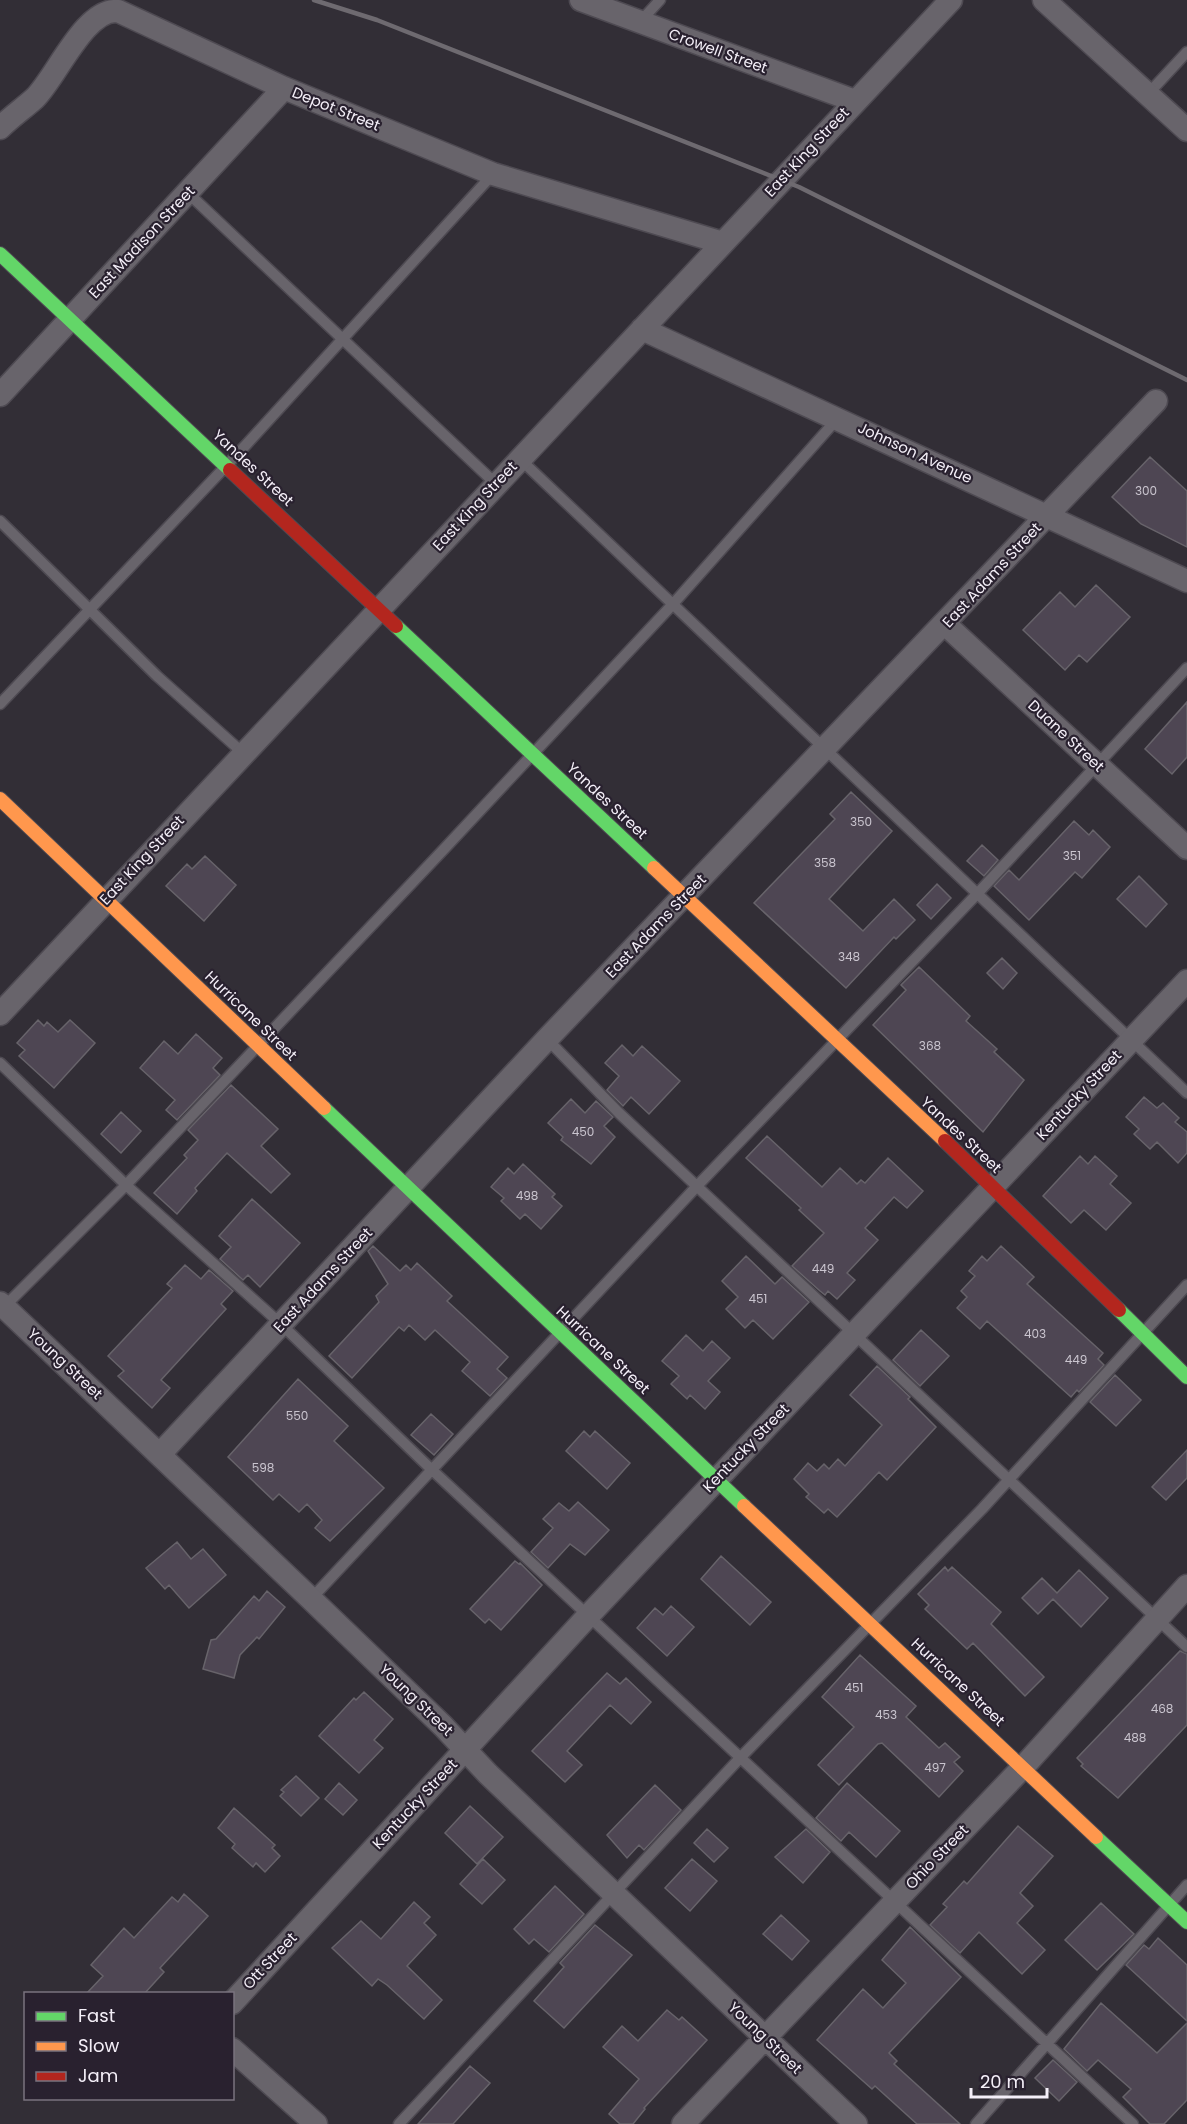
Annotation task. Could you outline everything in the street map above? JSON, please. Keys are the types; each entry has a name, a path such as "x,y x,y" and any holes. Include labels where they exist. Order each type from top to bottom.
{"street":[{"name":"Crowell Street","path":"581,0 855,101"},
{"name":"East King Street","path":"0,1014 105,899 951,0"},
{"path":"1044,0 1187,130"},
{"name":"Depot Street","path":"0,128 35,98 55,73 83,30 100,15 111,10 126,12 284,88 493,174 723,243"},
{"name":"East Madison Street","path":"0,395 284,88"},
{"name":"Yandes Street","path":"0,254 69,321 227,465 992,1187 1187,1377"},
{"name":"Johnson Avenue","path":"642,329 838,418 1187,582"},
{"name":"East Adams Street","path":"160,1454 547,1040 827,749 1156,401"},
{"name":"Duane Street","path":"945,624 1187,848"},
{"name":"Hurricane Street","path":"0,799 257,1045 410,1187 561,1334 1024,1766 1187,1922"},
{"name":"Kentucky Street","path":"308,1920 588,1616 1187,981"},
{"name":"Young Street","path":"2,1305 311,1599 613,1894 856,2124"},
{"name":"Ohio Street","path":"683,2124 1024,1766 1187,1586"},
{"name":"Ott Street","path":"234,2001 308,1920"},
{"path":"234,2051 316,2124"}],"lane":[{"path":"640,22 660,0"},
{"path":"1148,94 1187,52"},
{"path":"0,704 88,608 227,465 493,174"},
{"path":"188,193 344,337 496,484"},
{"path":"2,1305 126,1185 674,604 838,418"},
{"path":"519,459 1187,1093"},
{"path":"0,521 157,676 243,753"},
{"path":"311,1599 698,1185 977,894 1187,668"},
{"path":"547,1040 619,1113 1187,1647"},
{"path":"0,1063 126,1185 282,1325 431,1469 1132,2124"},
{"path":"399,2124 740,1758 1010,1479 1187,1285"},
{"path":"976,2124 1187,1885"}],"building":[{"path":"1150,457 1187,491 1187,547 1141,524 1112,497"},
{"path":"1096,585 1130,617 1087,662 1079,655 1065,670 1023,630 1060,592 1075,607"},
{"path":"1187,702 1187,757 1172,774 1145,749"},
{"path":"851,792 892,831 829,899 863,931 894,899 915,920 896,939 894,937 846,988 754,903 835,819 830,814"},
{"path":"1074,821 1089,835 1093,830 1110,847 1082,878 1075,872 1029,920 994,886 1009,870 1019,880"},
{"path":"982,845 998,860 984,876 967,861"},
{"path":"205,856 236,885 204,921 166,886 187,864 192,869"},
{"path":"1139,876 1167,904 1146,927 1117,899"},
{"path":"937,884 951,898 931,919 917,905"},
{"path":"1002,958 1017,973 1003,989 987,973"},
{"path":"919,967 970,1016 966,1021 997,1049 994,1052 1024,1080 983,1132 873,1025 906,990 901,985"},
{"path":"38,1020 44,1026 47,1022 58,1032 70,1020 95,1043 54,1088 19,1056 25,1050 17,1043"},
{"path":"196,1034 222,1058 213,1068 220,1075 177,1120 166,1110 175,1100 140,1068 164,1041 178,1054"},
{"path":"622,1045 633,1056 642,1046 680,1081 649,1114 631,1097 623,1106 607,1090 619,1076 605,1063"},
{"path":"231,1085 278,1129 261,1146 290,1174 271,1193 227,1153 195,1188 197,1191 177,1214 154,1193 187,1158 184,1155 198,1140 188,1130"},
{"path":"1144,1097 1157,1108 1163,1103 1179,1118 1175,1122 1187,1132 1187,1153 1178,1163 1157,1142 1150,1149 1134,1134 1139,1129 1126,1117"},
{"path":"571,1099 585,1113 596,1101 613,1117 604,1126 615,1137 591,1164 561,1140 563,1137 548,1123"},
{"path":"121,1112 141,1131 121,1153 101,1134"},
{"path":"767,1136 822,1187 840,1168 857,1184 861,1180 865,1183 888,1158 923,1191 907,1208 894,1197 865,1228 878,1240 847,1273 855,1280 837,1299 828,1291 825,1295 792,1266 824,1233 799,1210 801,1208 746,1158"},
{"path":"1080,1156 1088,1164 1095,1156 1117,1176 1110,1184 1131,1203 1106,1230 1084,1210 1071,1223 1043,1196"},
{"path":"523,1164 555,1194 552,1197 562,1206 541,1229 525,1214 520,1219 501,1201 504,1198 491,1187 508,1168 514,1174"},
{"path":"252,1199 300,1243 260,1287 248,1275 243,1280 220,1259 231,1247 219,1236"},
{"path":"373,1246 400,1271 406,1265 411,1270 417,1263 452,1296 447,1301 508,1357 497,1369 507,1378 490,1396 462,1371 470,1362 435,1330 425,1340 409,1325 404,1331 399,1327 352,1378 329,1356 379,1302 376,1296 388,1284 368,1251"},
{"path":"1001,1246 1034,1277 1027,1284 1103,1353 1098,1359 1104,1365 1079,1392 1077,1390 1071,1397 987,1321 980,1329 957,1308 967,1297 961,1291 975,1276 969,1271 982,1256 987,1261"},
{"path":"746,1256 775,1284 782,1277 809,1302 773,1339 753,1320 745,1328 726,1309 738,1297 722,1281"},
{"path":"185,1265 201,1279 209,1270 233,1291 221,1304 226,1309 161,1380 170,1388 152,1408 118,1376 124,1371 108,1356 172,1288 167,1284"},
{"path":"921,1330 949,1356 920,1386 893,1360"},
{"path":"686,1335 703,1351 712,1341 730,1358 708,1381 720,1392 705,1409 690,1395 687,1399 671,1384 679,1376 662,1361"},
{"path":"877,1366 910,1397 908,1399 936,1427 887,1480 879,1472 837,1517 828,1509 824,1513 806,1497 809,1494 794,1479 808,1463 817,1471 824,1464 829,1469 838,1459 845,1466 882,1425 850,1395"},
{"path":"1115,1375 1141,1400 1116,1426 1090,1402"},
{"path":"298,1379 348,1426 334,1441 384,1488 330,1541 315,1528 322,1520 307,1504 299,1512 279,1494 273,1500 228,1457"},
{"path":"431,1414 453,1434 434,1455 411,1435"},
{"path":"584,1431 590,1437 595,1431 630,1463 607,1489 566,1451"},
{"path":"1187,1450 1187,1478 1166,1500 1152,1487"},
{"path":"578,1502 609,1530 585,1555 570,1544 548,1568 531,1552 553,1528 543,1519 559,1503 569,1511"},
{"path":"177,1542 191,1559 203,1549 226,1575 189,1608 169,1585 165,1589 146,1568"},
{"path":"721,1556 771,1602 750,1625 701,1579"},
{"path":"515,1561 520,1563 542,1585 501,1630 489,1619 485,1623 470,1609"},
{"path":"945,1567 948,1571 952,1567 1001,1612 991,1624 1044,1677 1025,1696 973,1643 967,1649 925,1609 929,1605 918,1594"},
{"path":"1079,1570 1108,1598 1081,1627 1053,1599 1038,1614 1022,1598 1042,1578 1057,1593"},
{"path":"267,1591 285,1607 259,1639 257,1637 240,1655 234,1678 203,1669 211,1640 216,1639 254,1596 259,1601"},
{"path":"671,1606 694,1627 667,1656 637,1628 655,1608 663,1615"},
{"path":"1180,1651 1187,1654 1187,1725 1118,1798 1081,1766 1083,1764 1077,1758"},
{"path":"860,1655 916,1706 906,1717 939,1748 945,1743 960,1757 954,1762 963,1771 939,1797 882,1743 878,1744 839,1785 818,1765 854,1727 822,1697"},
{"path":"607,1673 620,1684 626,1678 651,1702 631,1724 610,1705 567,1751 582,1765 565,1782 532,1751"},
{"path":"364,1692 393,1719 374,1740 383,1748 359,1773 319,1736 354,1698 356,1700"},
{"path":"296,1776 319,1798 301,1816 280,1796 284,1792 281,1790"},
{"path":"339,1783 357,1800 343,1815 325,1799"},
{"path":"847,1783 900,1831 876,1857 849,1832 841,1841 816,1818"},
{"path":"655,1785 681,1810 644,1850 639,1845 627,1858 607,1835"},
{"path":"470,1806 503,1837 477,1864 445,1833"},
{"path":"234,1808 275,1845 272,1848 280,1856 265,1872 256,1863 253,1867 232,1848 235,1844 218,1828"},
{"path":"1018,1826 1053,1856 1020,1893 1033,1906 1017,1923 1045,1950 1022,1974 979,1932 960,1953 930,1925 947,1907 943,1904 964,1881 967,1884"},
{"path":"707,1829 728,1848 714,1862 694,1843"},
{"path":"806,1829 830,1852 803,1883 775,1857"},
{"path":"483,1859 505,1880 482,1904 460,1884"},
{"path":"692,1859 717,1881 690,1911 665,1888"},
{"path":"555,1886 584,1914 549,1952 534,1939 529,1944 514,1929"},
{"path":"184,1894 208,1916 160,1968 164,1972 146,1992 88,1992 103,1976 91,1965 124,1928 134,1938 172,1897 178,1902"},
{"path":"414,1902 430,1917 424,1923 436,1935 407,1966 442,2000 424,2019 378,1979 372,1986 332,1948 361,1921 381,1939"},
{"path":"1101,1903 1134,1934 1097,1970 1065,1940"},
{"path":"781,1915 809,1941 792,1960 763,1934"},
{"path":"595,1925 632,1955 564,2028 534,2001 564,1967 560,1963"},
{"path":"910,1927 961,1977 889,2053 897,2061 894,2064 960,2124 917,2124 875,2086 872,2089 817,2040 863,1989 883,2008 906,1983 882,1960"},
{"path":"1158,1938 1187,1965 1187,2021 1126,1965 1144,1945 1149,1949"},
{"path":"1101,2003 1157,2053 1187,2023 1187,2100 1164,2124 1150,2124 1123,2097 1131,2089 1098,2060 1087,2071 1064,2049"},
{"path":"667,2010 679,2020 682,2017 707,2040 644,2108 633,2124 620,2124 609,2114 639,2079 603,2047 622,2026 638,2041"},
{"path":"1053,2060 1077,2082 1059,2101 1035,2078"},
{"path":"470,2066 490,2083 453,2124 418,2124"}],"railway":[{"path":"314,0 377,20 799,187 1187,380"}],"traffic: fast":[{"path":"0,254 230,470"},
{"path":"396,626 654,868"},
{"path":"324,1108 744,1506"},
{"path":"1119,1310 1187,1377"},
{"path":"1096,1837 1187,1922"}],"traffic: slow":[{"path":"0,799 324,1108"},
{"path":"654,868 945,1141"},
{"path":"744,1506 1096,1837"}],"traffic: jam":[{"path":"230,470 396,626"},
{"path":"945,1141 1119,1310"}]}
